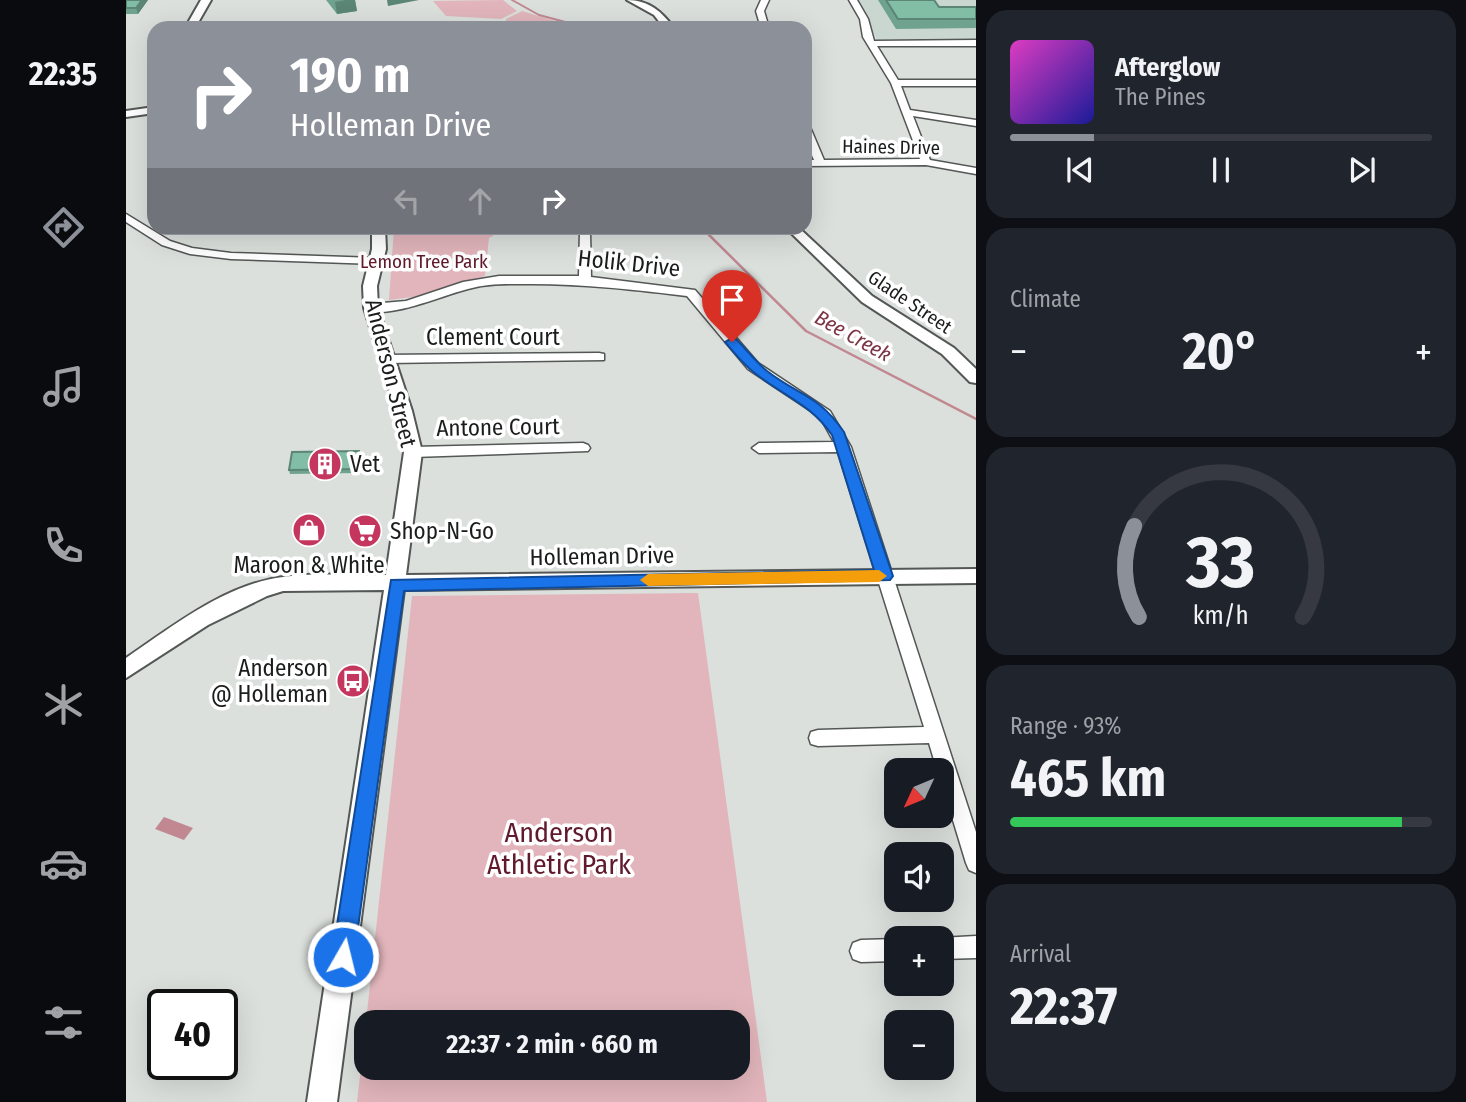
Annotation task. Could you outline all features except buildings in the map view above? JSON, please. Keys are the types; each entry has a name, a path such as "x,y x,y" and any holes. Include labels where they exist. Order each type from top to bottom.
{"street":[{"path":"194,21 206,0"},
{"path":"632,0 657,13 663,21"},
{"path":"763,21 760,11 765,0"},
{"path":"853,0 864,19 867,37 895,83 926,162"},
{"path":"872,44 976,43"},
{"path":"895,83 976,83"},
{"path":"126,114 147,111"},
{"path":"907,112 976,123"},
{"path":"812,144 820,163"},
{"name":"Haines Drive","path":"812,163 926,162 976,171"},
{"path":"126,217 147,231"},
{"path":"154,235 166,243 190,251 231,256 376,261"},
{"name":"Anderson Street","path":"322,1102 397,584 397,555 413,452 404,411 370,308 370,286 379,249 378,235"},
{"path":"584,235 585,280"},
{"name":"Glade Street","path":"799,235 867,299 948,351 976,378"},
{"name":"Holik Drive","path":"370,308 407,305 486,281 585,280 691,293 753,366 825,414 844,447 976,863"},
{"name":"Clement Court","path":"387,359 599,357"},
{"path":"759,448 844,447"},
{"name":"Antone Court","path":"413,452 583,448"},
{"name":"Holleman Drive","path":"129,663 222,606 256,591 283,584 976,576"},
{"path":"818,738 935,735"},
{"path":"954,948 976,947"},
{"path":"861,951 884,950"}],"shaded area":[{"path":"857,0 976,0 976,41 877,40"},
{"path":"164,817 193,828 184,840 155,829"}],"green space":[{"path":"503,0 517,11 501,19 446,16 433,1"},
{"path":"522,11 555,21 506,21"},
{"name":"Lemon Tree Park","path":"394,235 494,235 489,238 485,276 420,296 389,300"},
{"name":"Anderson Athletic Park","path":"698,593 767,1102 357,1102 360,1080 750,1080 750,1010 367,1010 412,596"}],"waterway":[{"name":"Bee Creek","path":"512,0 539,15 562,21"},
{"name":"Bee Creek","path":"709,235 806,331 976,419"}],"slow traffic":[{"path":"648,580 879,576"}],"place":[{"name":"Vet","path":"325,464"},
{"name":"Maroon & White","path":"309,530"},
{"name":"Shop-N-Go","path":"365,531"},
{"name":"Anderson @ Holleman","path":"353,681"}],"route":[{"path":"343,957 397,584 884,576 839,435 825,414 762,373 732,342"}]}
